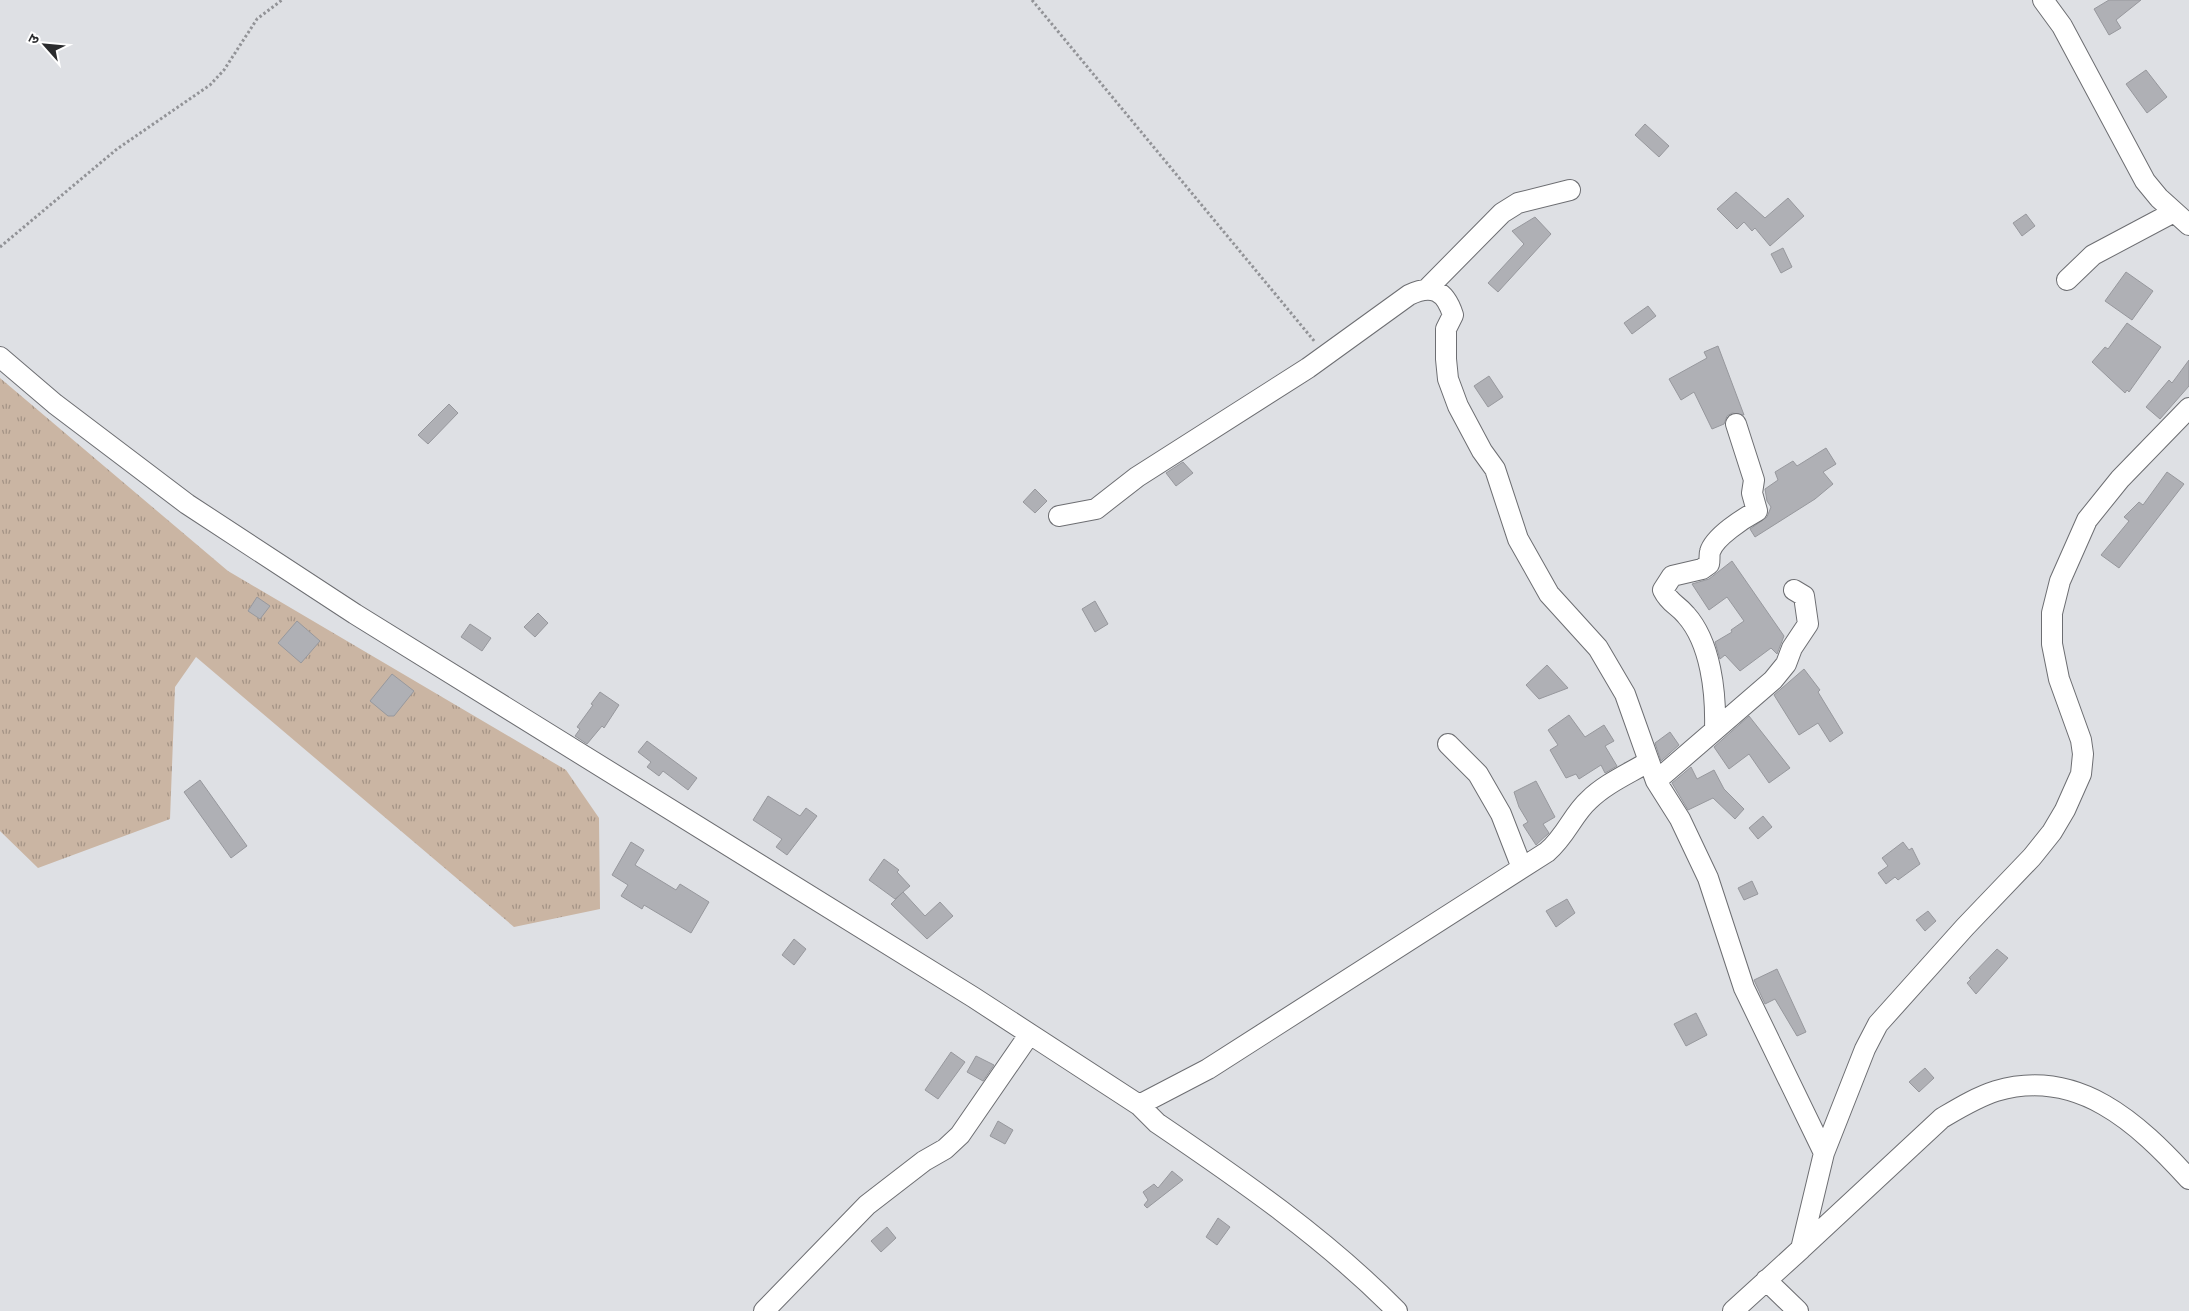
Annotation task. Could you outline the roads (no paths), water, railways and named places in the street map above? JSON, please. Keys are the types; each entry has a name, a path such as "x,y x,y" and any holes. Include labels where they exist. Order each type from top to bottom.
{"street":[{"path":"2044,0 2062,26 2145,181 2182,218 2093,255 2067,280"},
{"path":"1059,516 1096,509 1137,477 1308,368 1324,354 1409,296 1427,289 1502,213 1518,202 1570,190"},
{"path":"1427,289 1438,293 1450,304 1453,315 1446,329 1448,379 1482,452 1495,469 1518,539 1549,594 1598,648 1611,667 1625,694 1656,781 1696,850 1708,878 1744,988 1824,1153"},
{"path":"0,357 54,404 187,504 364,620 973,997 1139,1105 1157,1123 1287,1213 1369,1283 1397,1311"},
{"path":"1801,1249 1824,1153 1865,1049 1878,1024 1965,927 2032,857 2052,832 2065,810 2081,774 2084,754 2081,740 2059,679 2052,644 2052,613 2060,581 2074,546 2093,512 2120,479 2189,408"},
{"path":"1715,729 1716,698 1706,653 1686,615 1668,601 1663,590 1672,576 1702,569 1709,564 1710,550 1741,519 1757,511 1752,493 1754,480 1736,424"},
{"path":"1656,781 1715,729 1744,708 1773,680 1786,664 1792,648 1808,624 1804,596 1794,590"},
{"path":"1448,744 1478,774 1501,814 1522,868"},
{"path":"1139,1105 1208,1069 1548,852 1560,840 1587,801 1603,788 1648,762"},
{"path":"764,1311 867,1205 924,1161 945,1149 967,1125 1029,1035"},
{"path":"1732,1311 1942,1118 1995,1091 2027,1085 2060,1088 2075,1092 2113,1109 2157,1144 2189,1179"},
{"path":"1766,1280 1798,1311"}]}
